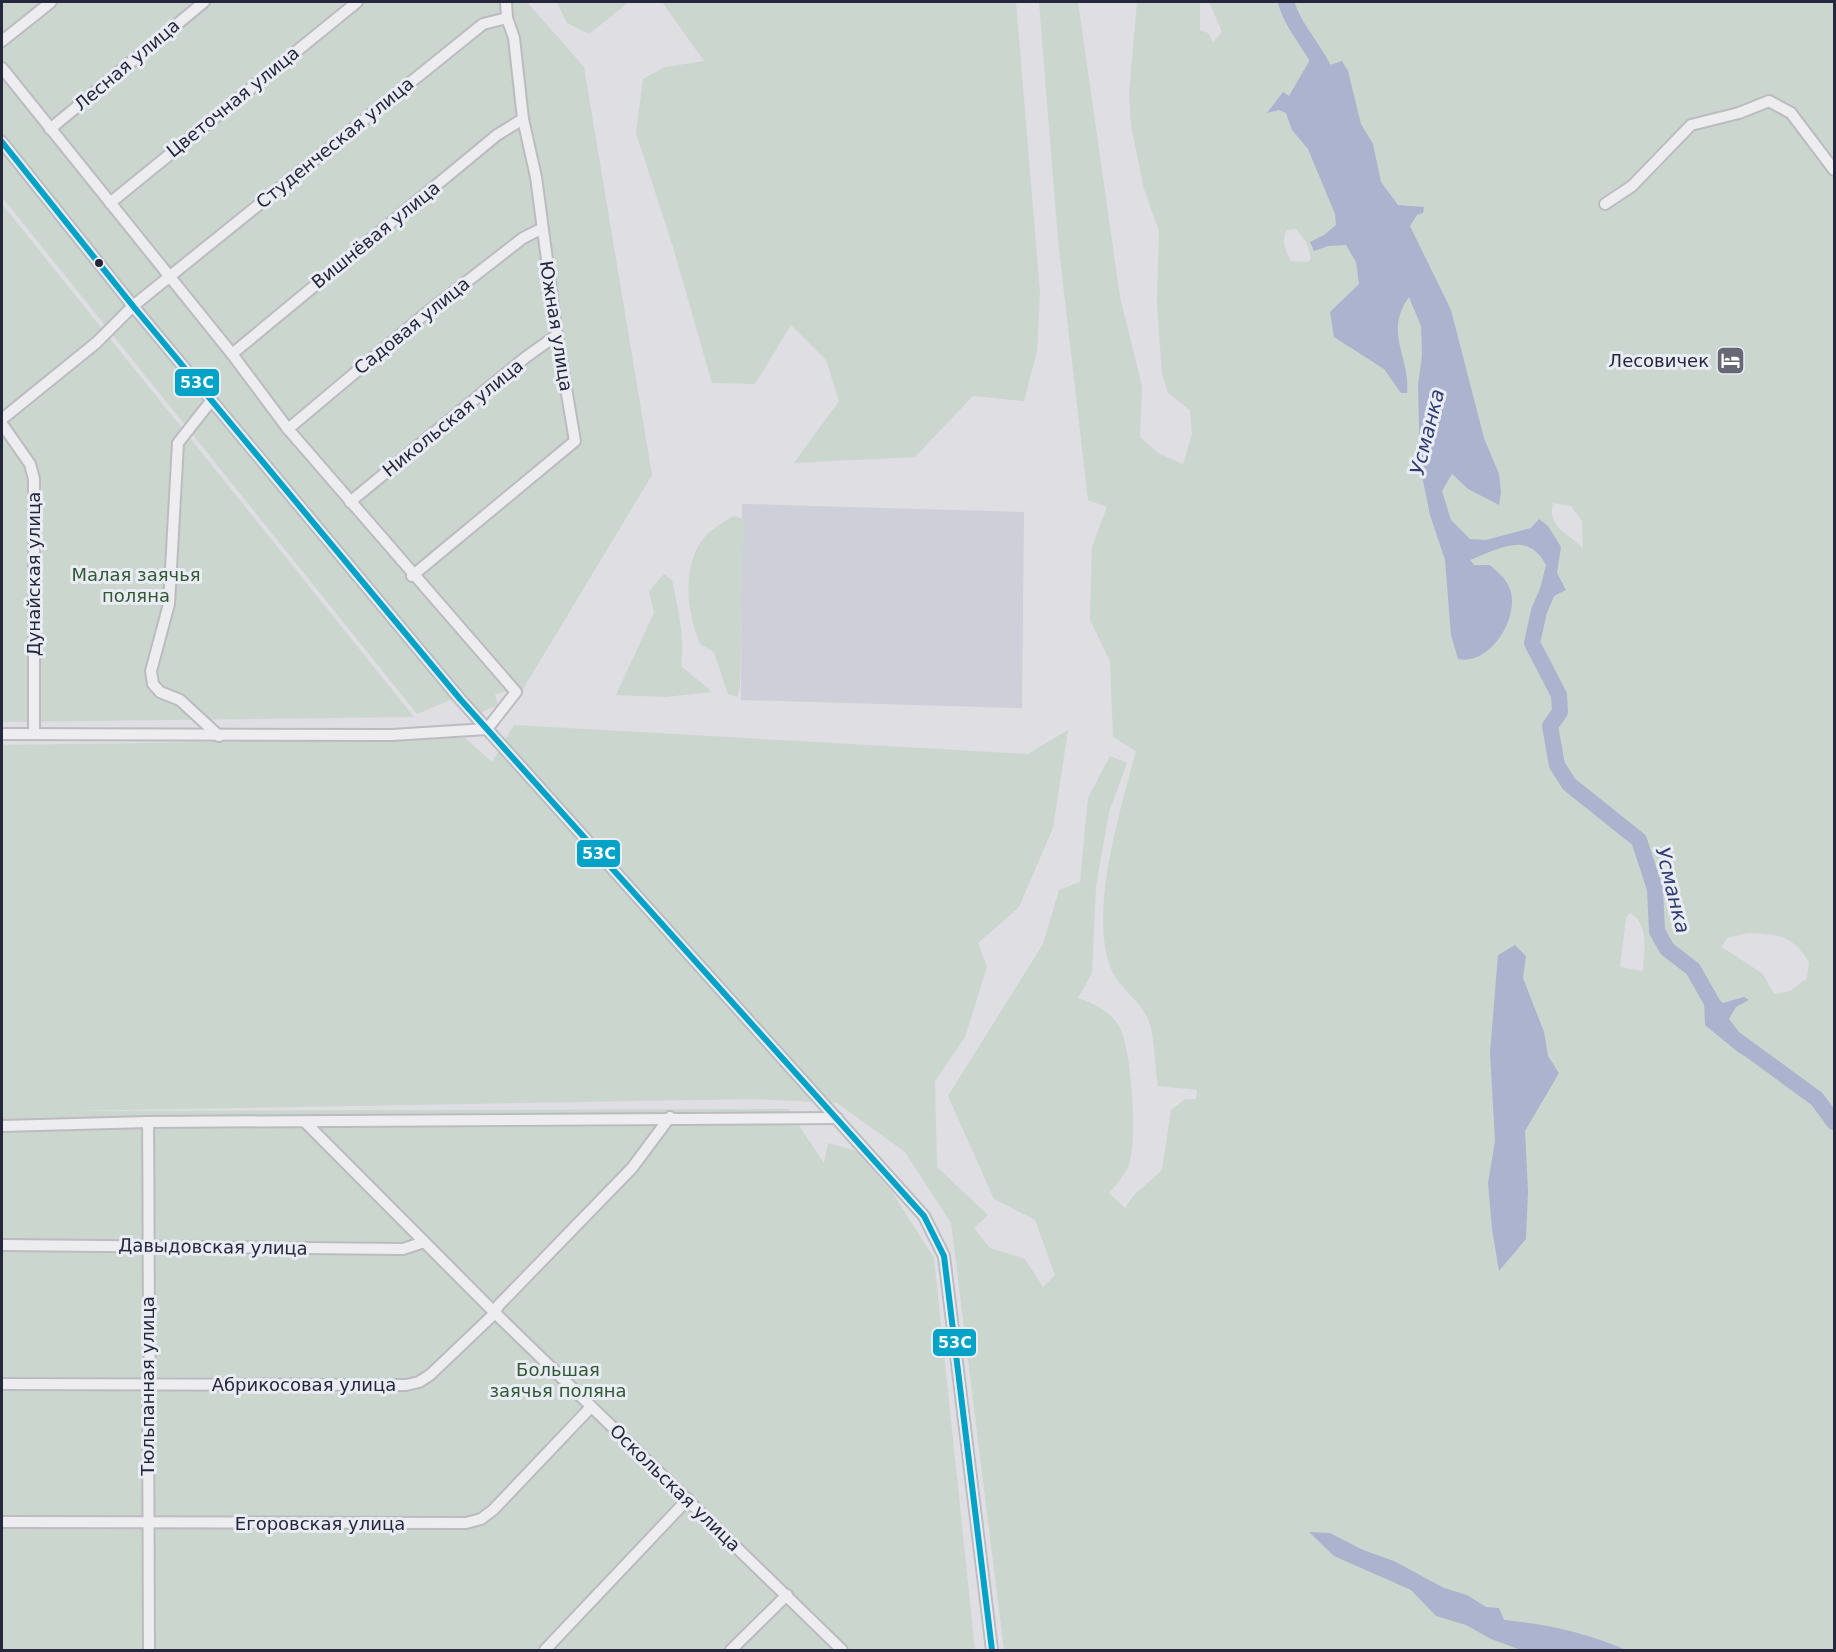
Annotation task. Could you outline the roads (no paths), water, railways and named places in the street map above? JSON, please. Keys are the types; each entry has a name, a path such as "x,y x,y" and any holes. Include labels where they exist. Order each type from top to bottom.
{"street":[{"path":"2,41 51,2"},
{"name":"Лесная улица","path":"50,129 204,2"},
{"name":"Цветочная улица","path":"110,203 357,2"},
{"name":"Южная улица","path":"412,576 575,441 541,229 536,177 523,119 514,38 507,18 506,2"},
{"name":"Студенческая улица","path":"2,419 96,343 132,306 169,279 483,24 507,18"},
{"path":"2,68 169,279 232,354 288,429 412,576 516,692 487,729 392,735 2,734"},
{"path":"1605,204 1632,186 1691,125 1739,113 1769,102 1791,113 1834,170"},
{"name":"Вишнёвая улица","path":"232,354 488,143 523,119"},
{"path":"2,142 132,306 487,729 924,1216 944,1256 992,1650"},
{"name":"Садовая улица","path":"288,429 425,314 523,238 541,229"},
{"name":"Никольская улица","path":"350,502 526,357 557,335"},
{"path":"212,401 178,443 169,604 151,670 153,684 160,692 180,700 219,736"},
{"name":"Дунайская улица","path":"2,424 30,464 34,479 34,733"},
{"path":"2,1126 148,1122 670,1117 837,1118"},
{"name":"Абрикосовая улица","path":"2,1384 148,1386 412,1384 430,1375 495,1313 498,1306 632,1168 670,1117"},
{"name":"Тюльпанная улица","path":"148,1122 151,1245 148,1300 150,1376 148,1386 148,1650"},
{"name":"Оскольская улица","path":"305,1122 495,1313 842,1650"},
{"name":"Давыдовская улица","path":"2,1245 403,1249 424,1242"},
{"name":"Егоровская улица","path":"2,1522 466,1523 493,1510 591,1407"},
{"path":"545,1650 688,1499"},
{"path":"731,1650 787,1595"}],"water":[{"path":"1319,56 1330,65 1342,61 1348,71 1361,124 1373,144 1381,182 1398,205 1424,207 1423,213 1417,215 1410,226 1451,310 1484,438 1499,474 1501,492 1499,505 1468,489 1452,474 1442,491 1451,520 1470,539 1486,540 1531,528 1539,519 1548,526 1561,547 1557,573 1566,590 1554,596 1545,608 1536,605 1546,565 1539,554 1530,548 1512,545 1470,560 1474,565 1490,565 1504,578 1511,595 1512,608 1502,635 1493,646 1470,659 1458,659 1451,635 1445,560 1430,515 1420,466 1418,385 1422,355 1421,326 1409,297 1398,322 1407,393 1401,393 1384,369 1334,337 1330,312 1359,284 1356,262 1346,245 1328,246 1314,251 1310,242 1324,235 1336,225 1335,214 1308,149 1292,130 1286,113 1279,110 1267,113 1283,92 1289,96 1311,58"},
{"path":"1515,945 1526,956 1523,978 1544,1032 1548,1056 1559,1073 1525,1131 1528,1191 1526,1239 1499,1271 1488,1183 1495,1141 1490,1053 1498,955"},
{"path":"1713,994 1723,1003 1744,997 1749,1000 1736,1007 1729,1019 1752,1049 1748,1058 1705,1025 1704,996"},
{"path":"1309,1532 1330,1533 1363,1550 1394,1561 1444,1588 1467,1595 1486,1607 1499,1608 1504,1620 1566,1630 1626,1650 1521,1650 1491,1639 1466,1625 1436,1616 1411,1590 1334,1556"}],"waterway":[{"name":"Усманка","path":"1286,2 1294,22 1327,76"},
{"name":"Усманка","path":"1549,588 1539,611 1532,643 1559,695 1560,712 1550,726 1557,765 1569,784 1639,840 1655,889 1657,931 1667,949 1693,969 1719,1015"},
{"name":"Усманка","path":"1735,1039 1817,1099 1834,1122"}],"place":[{"name":"Лесовичек","path":"1730,361"}],"park label":[{"name":"Малая заячья поляна","path":"136,585"},
{"name":"Большая заячья поляна","path":"558,1380"}]}
